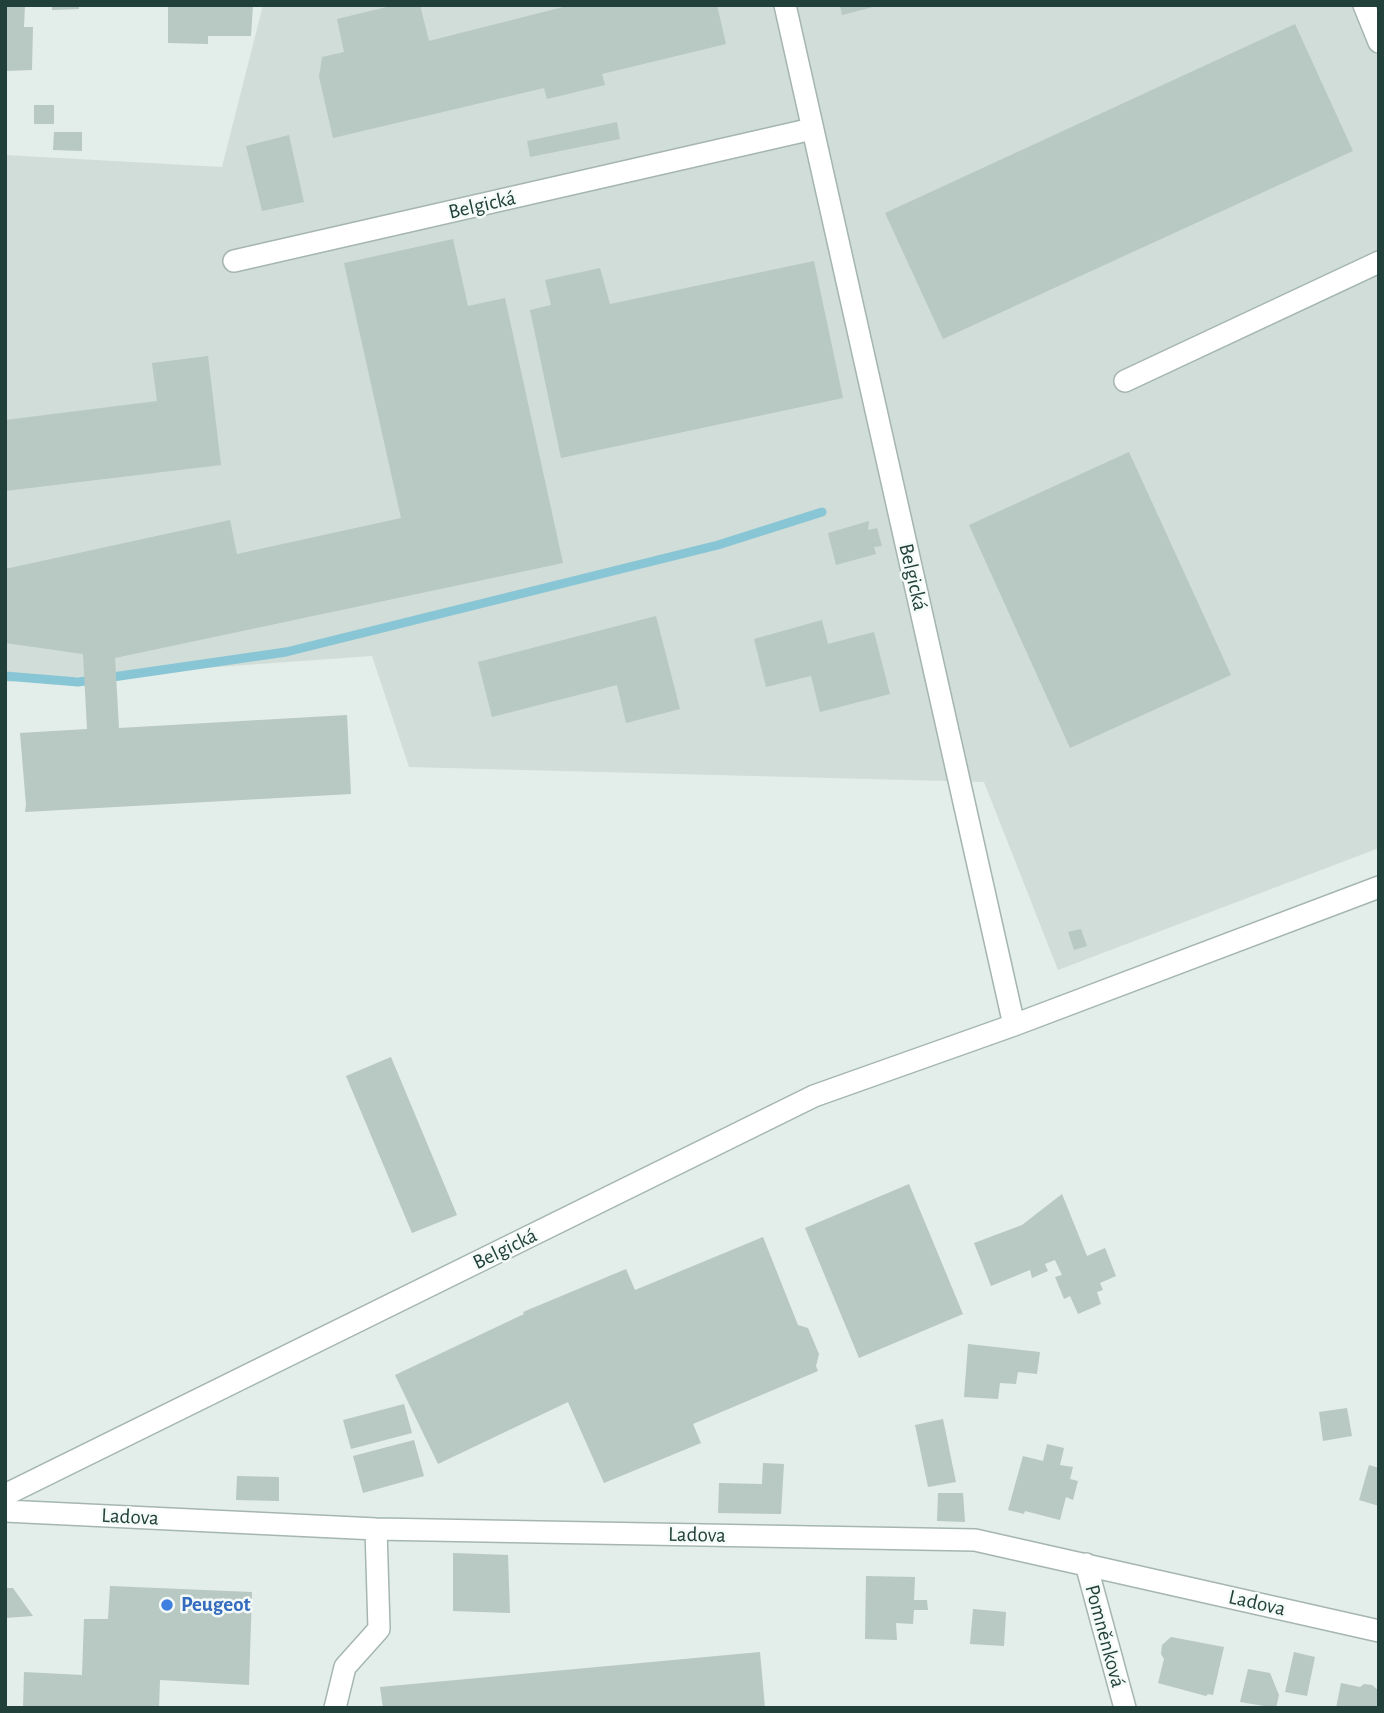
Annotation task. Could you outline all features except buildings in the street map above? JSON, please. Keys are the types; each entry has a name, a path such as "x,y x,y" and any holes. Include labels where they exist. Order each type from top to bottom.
{"street":[{"name":"Belgická","path":"785,5 1014,1025"},
{"path":"1364,5 1379,42"},
{"name":"Belgická","path":"234,261 812,129"},
{"path":"1125,381 1379,262"},
{"name":"Belgická","path":"5,1496 814,1096 1014,1025 1379,887"},
{"name":"Ladova","path":"5,1511 376,1529 975,1540 1379,1632"},
{"path":"335,1708 345,1667 379,1629 376,1529"},
{"name":"Pomněnková","path":"1086,1564 1125,1708"}],"shaded area":[{"path":"263,5 1379,5 1379,848 1058,970 984,782 409,767 372,656 5,682 5,155 222,167"}],"waterway":[{"path":"5,676 78,682 286,652 718,545 822,512"}],"place":[{"name":"Peugeot","path":"167,1605"}]}
